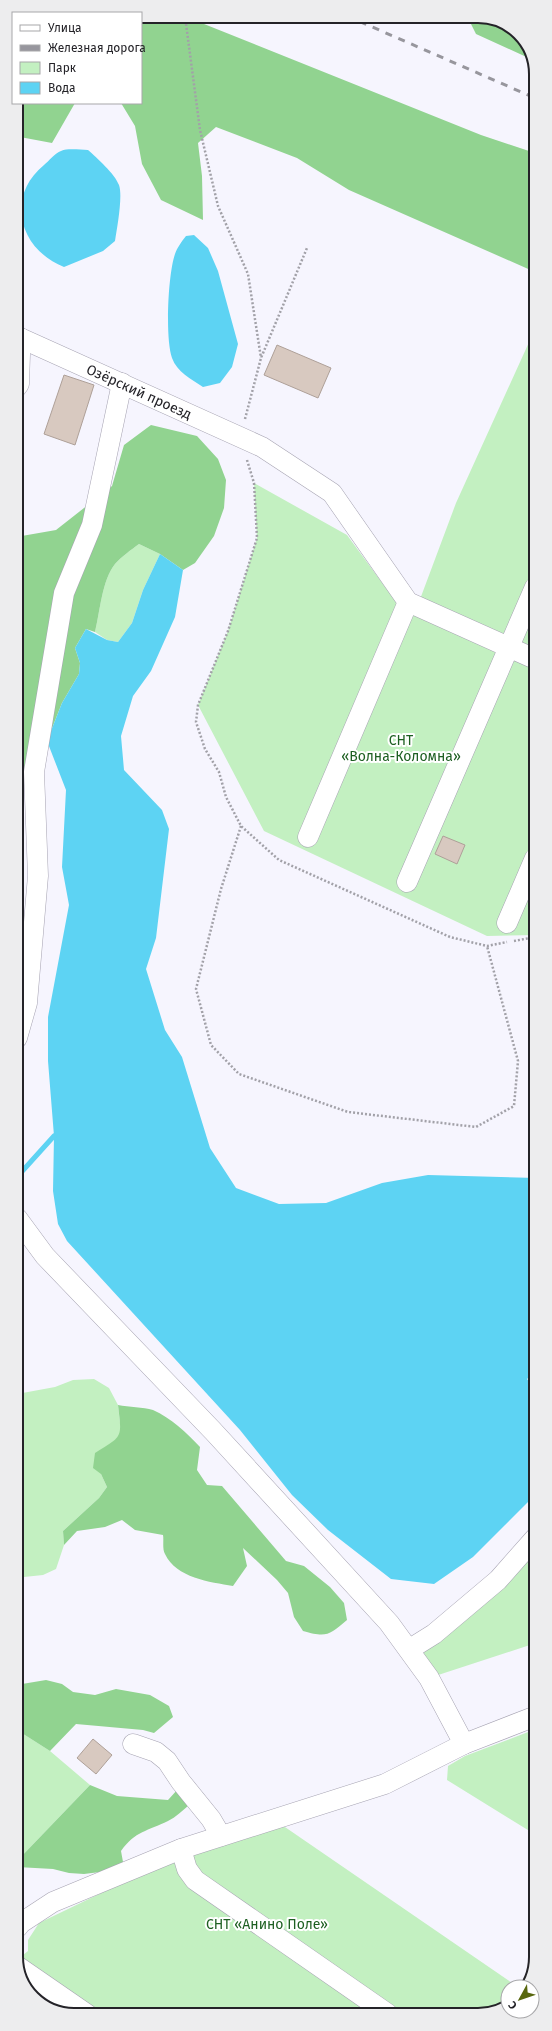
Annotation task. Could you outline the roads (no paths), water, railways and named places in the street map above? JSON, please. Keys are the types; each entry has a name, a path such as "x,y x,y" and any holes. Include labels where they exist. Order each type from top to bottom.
{"street":[{"name":"Озёрский проезд","path":"23,338 262,447 332,493 408,602"},
{"path":"23,1017 27,1003 38,876 34,772 64,593 92,525 122,383"},
{"path":"407,882 529,601"},
{"path":"308,837 408,602 529,656"},
{"path":"507,923 529,872"},
{"path":"23,1226 45,1256 218,1437 389,1623 410,1649 430,1678 464,1744"},
{"path":"410,1649 434,1634 498,1580 529,1545"},
{"path":"23,1921 53,1902 181,1849 385,1784 464,1744 529,1719"},
{"path":"133,1744 156,1752 167,1761 181,1782 211,1819 221,1836"},
{"path":"181,1849 187,1869 195,1880 379,2008"},
{"path":"25,1972 78,2008"}],"water":[{"path":"74,149 88,150 110,171 119,185 120,204 115,241 103,251 64,267 49,259 36,248 28,235 23,223 23,197 24,192 32,178 54,155 61,151"},
{"path":"194,235 208,248 218,271 238,344 232,367 220,383 203,387 185,375 174,363 170,349 168,322 169,290 176,252 186,236"},
{"path":"160,554 183,570 175,617 151,671 133,696 121,736 124,770 162,810 169,829 156,938 146,969 165,1030 182,1057 210,1148 236,1188 279,1204 326,1203 382,1183 428,1175 529,1178 529,1377 527,1379 529,1382 529,1501 473,1557 434,1584 391,1579 328,1530 292,1495 240,1430 67,1241 58,1224 53,1191 54,1136 48,1061 48,1017 69,905 62,867 66,790 47,741 62,703 79,674 80,663 75,648 86,629 107,640 118,642 132,623 143,590"}],"waterway":[{"path":"23,1170 54,1136"}],"railway":[{"path":"363,23 529,95"}],"park label":[{"name":"СНТ «Волна-Коломна»","path":"401,748"},
{"name":"СНТ «Анино Поле»","path":"267,1924"}]}
